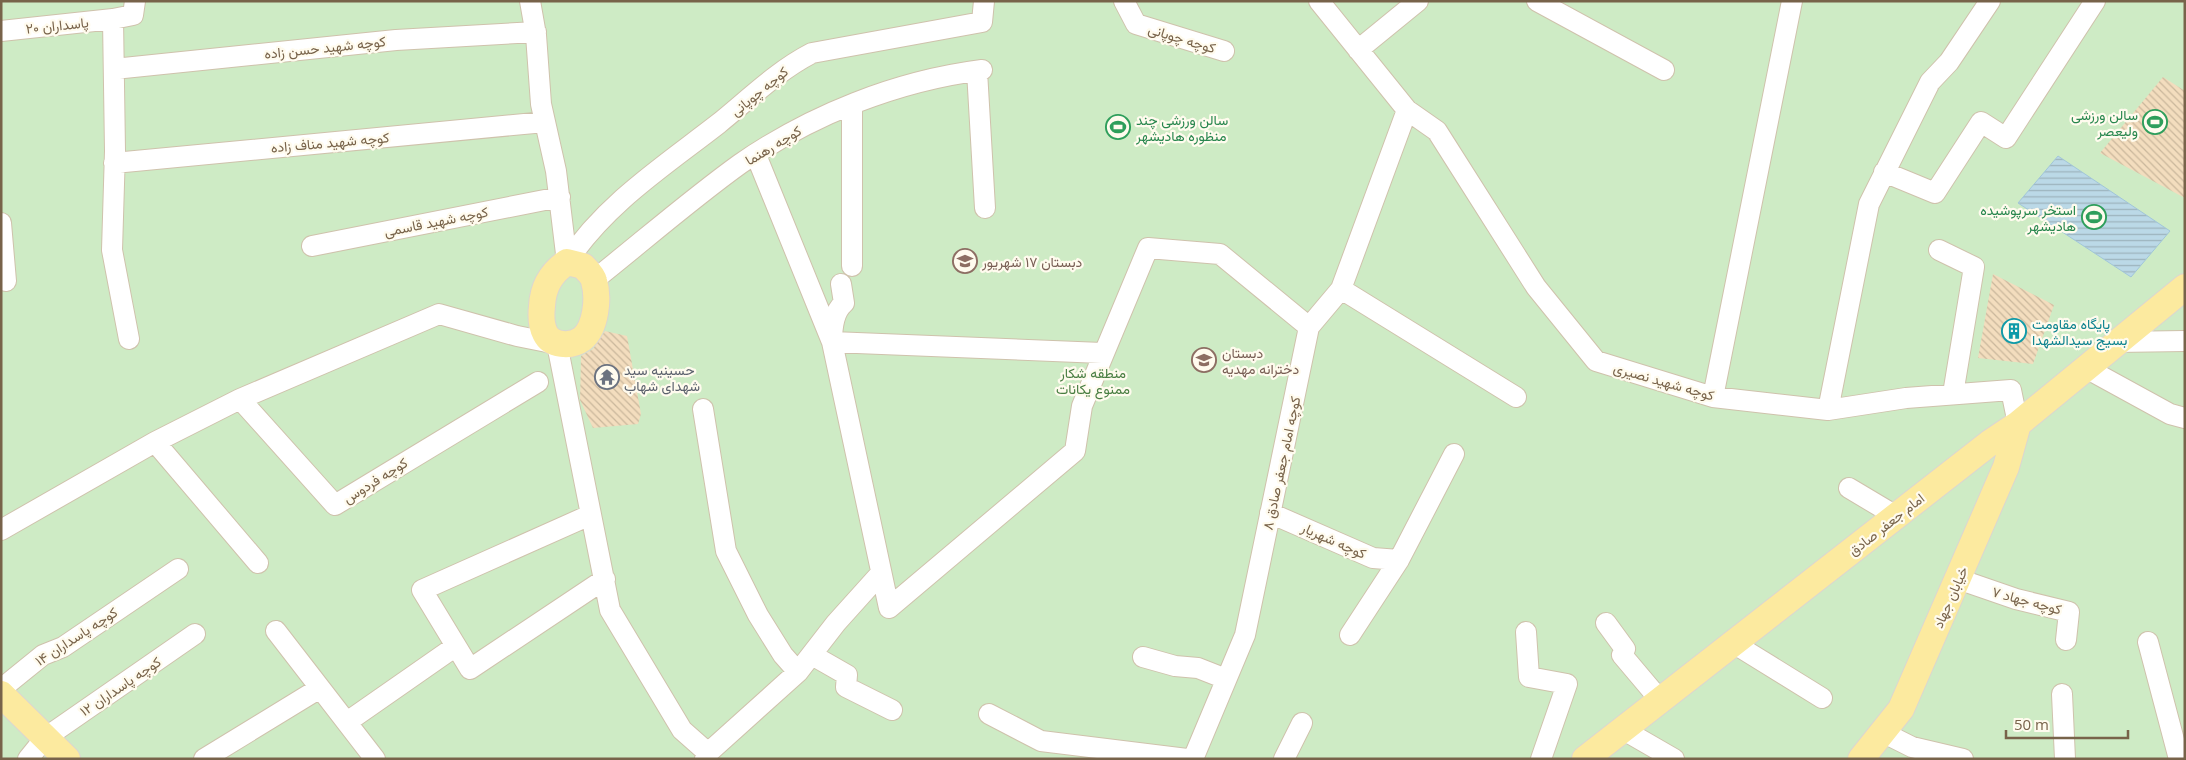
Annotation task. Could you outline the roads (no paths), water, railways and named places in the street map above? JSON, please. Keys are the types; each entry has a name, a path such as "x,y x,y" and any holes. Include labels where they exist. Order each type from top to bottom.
{"main road":[{"path":"567,262 583,266 594,280 597,301 592,322 583,338 571,345 557,344 546,334 541,321 542,303 553,272 567,262"},
{"name":"امام جعفر صادق","path":"1585,759 1622,728 1991,442 2018,424 2185,287"},
{"name":"خیابان جهاد","path":"1861,759 1901,708 2006,467 2018,424"},
{"path":"1,694 67,759"}],"street":[{"name":"پاسداران ۲۰","path":"1,31 113,19 133,15 135,1"},
{"path":"530,1 536,32 541,104 560,197 567,262"},
{"name":"کوچه چوپانی","path":"567,262 584,237 641,181 718,124 791,64 812,53 982,22 984,1"},
{"name":"کوچه چوپانی","path":"1124,1 1136,24 1224,51"},
{"path":"1319,1 1407,110"},
{"path":"1358,50 1418,1"},
{"path":"1536,1 1664,70"},
{"path":"1713,397 1792,1"},
{"path":"1828,410 1868,204 1930,82 1949,62 1990,1"},
{"path":"1884,172 1935,193 1980,122 2006,138 2095,1"},
{"path":"113,19 114,163 112,250 129,338"},
{"name":"کوچه شهید حسن زاده","path":"114,69 396,40 536,32"},
{"name":"کوچه رهنما","path":"594,280 740,164 801,127 878,94 980,71 985,208"},
{"path":"852,105 852,266"},
{"name":"کوچه شهید نصیری","path":"1407,110 1437,131 1536,286 1596,361 1713,397 1828,410 1953,394 2011,390 2018,424"},
{"name":"کوچه امام جعفر صادق ۸","path":"1192,759 1245,635 1309,327 1341,289 1407,110"},
{"name":"کوچه شهید مناف زاده","path":"114,163 545,122"},
{"path":"756,155 832,342 889,608 1075,451 1082,406 1102,353 1148,248 1220,254 1309,327"},
{"name":"کوچه شهید قاسمی","path":"312,246 560,197"},
{"path":"1,223 6,281"},
{"path":"1939,250 1974,267 1953,394"},
{"path":"832,342 833,326 839,307 844,303 841,284"},
{"path":"1341,289 1516,397"},
{"path":"1,530 155,442 240,399 439,314 517,336 557,344 610,610 682,730 706,756 798,672 836,623 881,573"},
{"path":"2116,342 2185,341"},
{"path":"832,342 1102,353"},
{"path":"2086,368 2170,414 2185,418"},
{"name":"کوچه فردوس","path":"240,399 335,505 538,382"},
{"path":"703,409 726,551 758,615 783,655 798,672"},
{"path":"155,442 258,563"},
{"path":"1350,635 1399,560 1454,454"},
{"path":"1849,488 1896,516"},
{"name":"کوچه شهریار","path":"1270,512 1374,558 1399,560"},
{"path":"590,515 422,590 470,669 605,579"},
{"name":"کوچه پاسداران ۱۴","path":"1,689 43,655 63,647 178,568"},
{"name":"کوچه جهاد ‍۷","path":"1958,579 2016,600 2069,612 2066,640"},
{"path":"1606,623 1625,649 1622,655 1660,700"},
{"path":"276,630 375,759"},
{"path":"1526,632 1528,677 1567,684 1541,759"},
{"name":"کوچه پاسداران ۱۲","path":"28,759 45,738 195,634"},
{"path":"2148,642 2179,759"},
{"path":"1733,643 1822,698"},
{"path":"347,722 456,646"},
{"path":"812,654 847,675 846,687 892,710"},
{"path":"1144,658 1175,666 1198,668 1226,679"},
{"path":"204,759 320,688"},
{"path":"2062,694 2065,759"},
{"path":"989,714 1041,741 1187,759"},
{"path":"1284,759 1302,723"},
{"path":"1622,728 1674,759"},
{"path":"1882,732 1912,747 1963,759"}],"water":[{"name":"استخر سرپوشیده هادیشهر","path":"2058,156 2170,231 2131,277 2018,203"}],"place":[{"name":"سالن ورزشی ولیعصر","path":"2155,122"},
{"name":"سالن ورزشی چند منظوره هادیشهر","path":"1118,127"},
{"name":"استخر سرپوشیده هادیشهر","path":"2094,217"},
{"name":"دبستان ۱۷ شهریور","path":"965,261"},
{"name":"پایگاه مقاومت بسیج سیدالشهدا","path":"2014,331"},
{"name":"دبستان دخترانه مهدیه","path":"1204,360"},
{"name":"حسینیه سید شهدای شهاب","path":"607,377"}],"park label":[{"name":"منطقه شکار ممنوع یکانات","path":"1093,380"}]}
